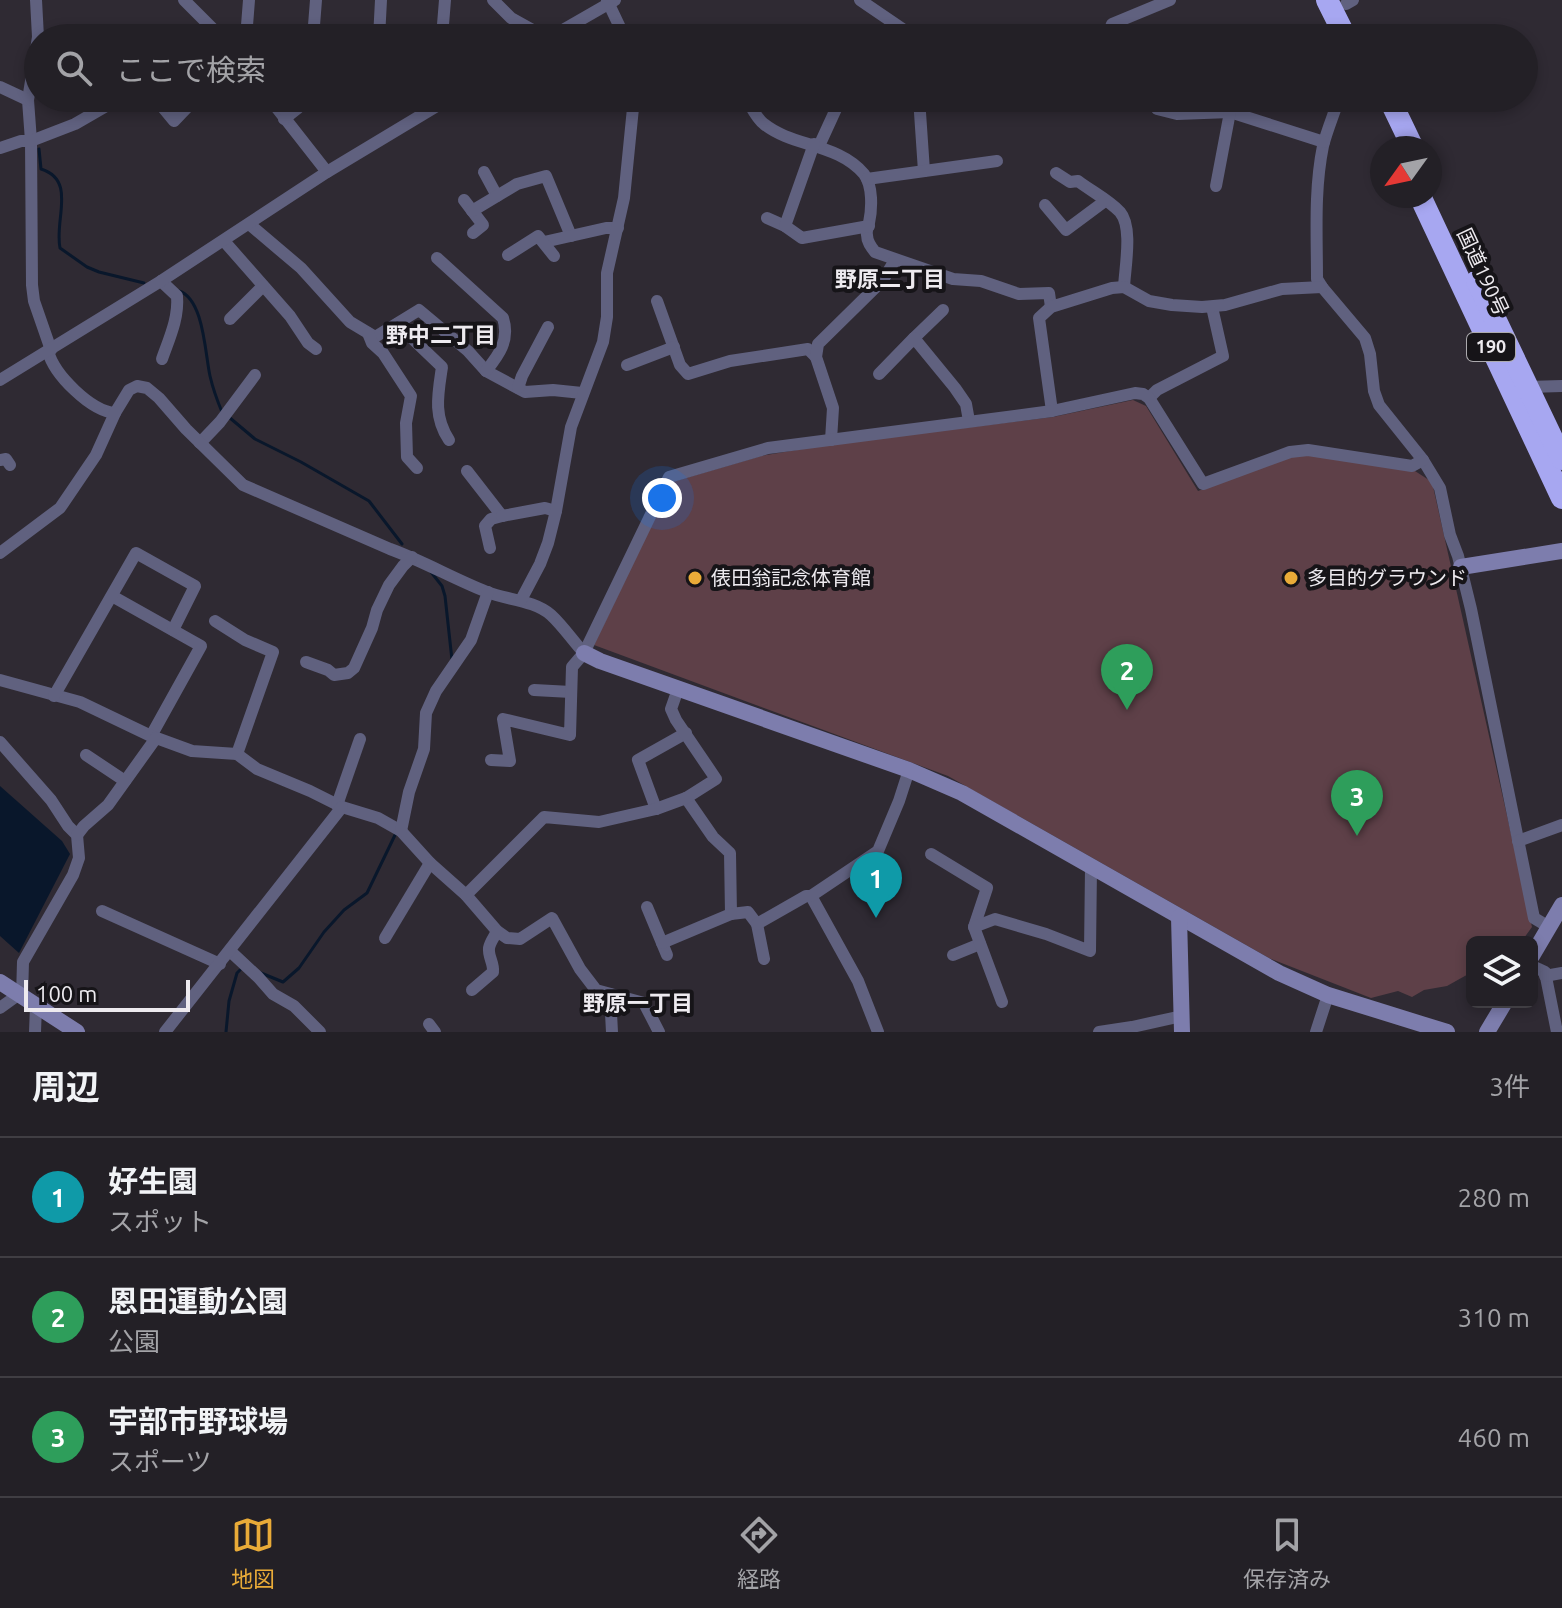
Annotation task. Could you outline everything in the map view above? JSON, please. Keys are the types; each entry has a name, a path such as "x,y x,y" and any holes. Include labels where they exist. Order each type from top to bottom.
{"highway":[{"path":"1342,1 1344,24"},
{"path":"1342,1 1354,24"},
{"path":"1381,112 1392,136"},
{"path":"1396,112 1407,136"},
{"name":"国道190号","path":"1426,208 1562,498"},
{"name":"国道190号","path":"1442,208 1562,459"}],"street":[{"path":"36,0 37,24"},
{"path":"184,0 208,24"},
{"path":"247,24 249,0"},
{"path":"314,24 316,0"},
{"path":"380,24 381,0"},
{"path":"443,24 445,0"},
{"path":"493,0 511,18 522,24"},
{"path":"860,0 895,24"},
{"path":"1112,24 1170,0"},
{"path":"571,24 610,1 619,24"},
{"path":"0,87 24,98"},
{"path":"29,112 32,285 49,356 74,388 99,409 115,413"},
{"path":"0,148 31,141 75,124 96,112"},
{"path":"167,112 174,121 183,112"},
{"path":"279,112 327,172"},
{"path":"284,119 293,112"},
{"path":"0,380 427,112"},
{"path":"521,600 540,564 556,511 571,427 603,342 607,317 607,273 624,198 633,112"},
{"path":"755,112 762,123 782,135 816,145 847,160 863,173 869,188 871,210 866,235 875,252 953,279 981,281 1019,294 1049,293 1051,307"},
{"path":"785,226 816,145 834,112"},
{"path":"920,112 924,171"},
{"path":"1169,112 1230,112 1324,142"},
{"path":"1216,186 1230,112"},
{"path":"1334,112 1324,142 1316,205 1317,279 1365,338 1379,405 1423,460 1440,488 1450,535 1461,567 1534,918 1549,927"},
{"path":"867,179 997,161"},
{"path":"484,172 497,196"},
{"path":"1056,173 1070,182 1078,181 1119,210 1127,231 1124,287"},
{"path":"473,233 483,225 468,206 497,196 517,184 546,176 571,236"},
{"path":"1045,205 1066,230 1105,201"},
{"path":"767,218 802,238 869,226"},
{"path":"249,224 301,268 350,322 375,337 419,310 468,351 486,371 525,392 553,390 582,393"},
{"path":"544,242 618,228"},
{"path":"508,255 538,236 554,256"},
{"path":"224,241 290,316 308,348"},
{"path":"437,258 503,318 505,343 486,371"},
{"path":"816,357 818,344 883,280 895,260"},
{"path":"161,281 177,296 173,330 162,359"},
{"path":"230,319 263,286"},
{"path":"1052,411 1039,318 1051,307 1124,287 1149,301 1212,307 1282,289 1322,287"},
{"path":"657,301 680,365 688,374 730,361 808,349 816,357 833,408 831,440"},
{"path":"1149,398 1157,390 1223,356 1212,307"},
{"path":"879,374 943,310"},
{"path":"397,324 442,367 437,397 439,426 449,440"},
{"path":"518,388 548,327"},
{"path":"368,333 411,396 406,423 407,457 417,468"},
{"path":"914,338 966,404 969,421"},
{"path":"627,365 674,347"},
{"path":"200,443 220,422 249,377"},
{"path":"0,553 60,508 96,455 129,390 137,386 147,388 243,485 488,592 521,600 550,614 584,653 600,661 909,770 962,793 1279,973 1328,995 1447,1032"},
{"path":"1528,387 1562,386"},
{"path":"491,760 510,761 503,719 570,735 572,667 584,653 669,477 768,448 1052,411 1135,393 1149,398 1203,484 1290,452 1308,450 1412,466 1423,460"},
{"path":"467,471 502,516"},
{"path":"490,548 485,526 491,519 545,508 556,511"},
{"path":"1461,567 1562,551"},
{"path":"54,696 136,553 195,586 173,630"},
{"path":"306,662 328,670 332,681 354,668 389,585 412,557"},
{"path":"401,831 409,792 424,749 426,713 436,691 471,640 488,592"},
{"path":"77,835 108,805 154,737 201,646 112,596"},
{"path":"215,621 245,640 273,652 237,754"},
{"path":"0,680 80,702 154,737 192,751 237,754 257,769 340,806 378,818 401,831 507,938 520,939 552,918 580,969 596,990 644,1003 659,1032"},
{"path":"466,895 544,817 599,822 656,809 686,798 716,779 671,709 678,689"},
{"path":"534,690 571,692"},
{"path":"656,809 638,760 686,733"},
{"path":"165,1032 340,806 360,739"},
{"path":"0,742 77,835 79,858 73,875 23,962 25,999 35,1032"},
{"path":"86,755 125,781"},
{"path":"757,924 811,896 878,851 909,770"},
{"path":"686,798 713,837 730,853 731,914"},
{"path":"1518,841 1562,825"},
{"path":"931,854 987,888 974,927 1002,1002"},
{"path":"385,938 430,863"},
{"path":"974,927 995,919 1090,951 1091,868"},
{"path":"811,896 858,981 878,1032"},
{"path":"1538,946 1562,905"},
{"path":"647,907 664,949 731,914 748,912 757,924 764,959"},
{"path":"102,911 220,964"},
{"path":"1099,1032 1182,1024 1179,917"},
{"path":"472,990 493,972 489,946 497,931"},
{"path":"953,955 980,944"},
{"path":"230,951 273,994 294,1006 320,1032"},
{"path":"1538,969 1545,972 1558,1028"},
{"path":"1545,976 1562,973"},
{"path":"0,982 77,1032"},
{"path":"610,994 610,1031"},
{"path":"1316,1032 1328,995"},
{"path":"0,1008 25,999"},
{"path":"1487,1032 1501,1008"}],"shaded area":[{"path":"1133,400 1146,406 1198,491 1290,457 1310,455 1415,471 1432,482 1532,927 1525,936 1466,936 1466,975 1447,986 1424,990 1412,997 1398,991 1371,998 1269,958 948,776 594,645 672,482 761,456 832,444 1053,417"}],"water":[{"path":"0,786 62,841 70,854 19,953 0,936"}],"waterway":[{"path":"39,149 41,169 52,174 61,191 60,248 87,267 144,283"},
{"path":"179,291 194,305 198,316 210,376 222,412"},
{"path":"230,418 255,439 369,501 402,544"},
{"path":"431,572 442,586 445,596 452,660"},
{"path":"261,973 283,982 299,968 324,932 344,910 367,893 396,833"},
{"path":"226,1032 229,1001 240,970"}],"place":[{"name":"俵田翁記念体育館","path":"695,578"},
{"name":"多目的グラウンド","path":"1291,578"},
{"name":"恩田運動公園","path":"1127,710"},
{"name":"宇部市野球場","path":"1357,836"},
{"name":"好生園","path":"876,918"}],"district":[{"name":"野原二丁目","path":"890,279"},
{"name":"野中二丁目","path":"441,335"},
{"name":"野原一丁目","path":"638,1003"}]}
